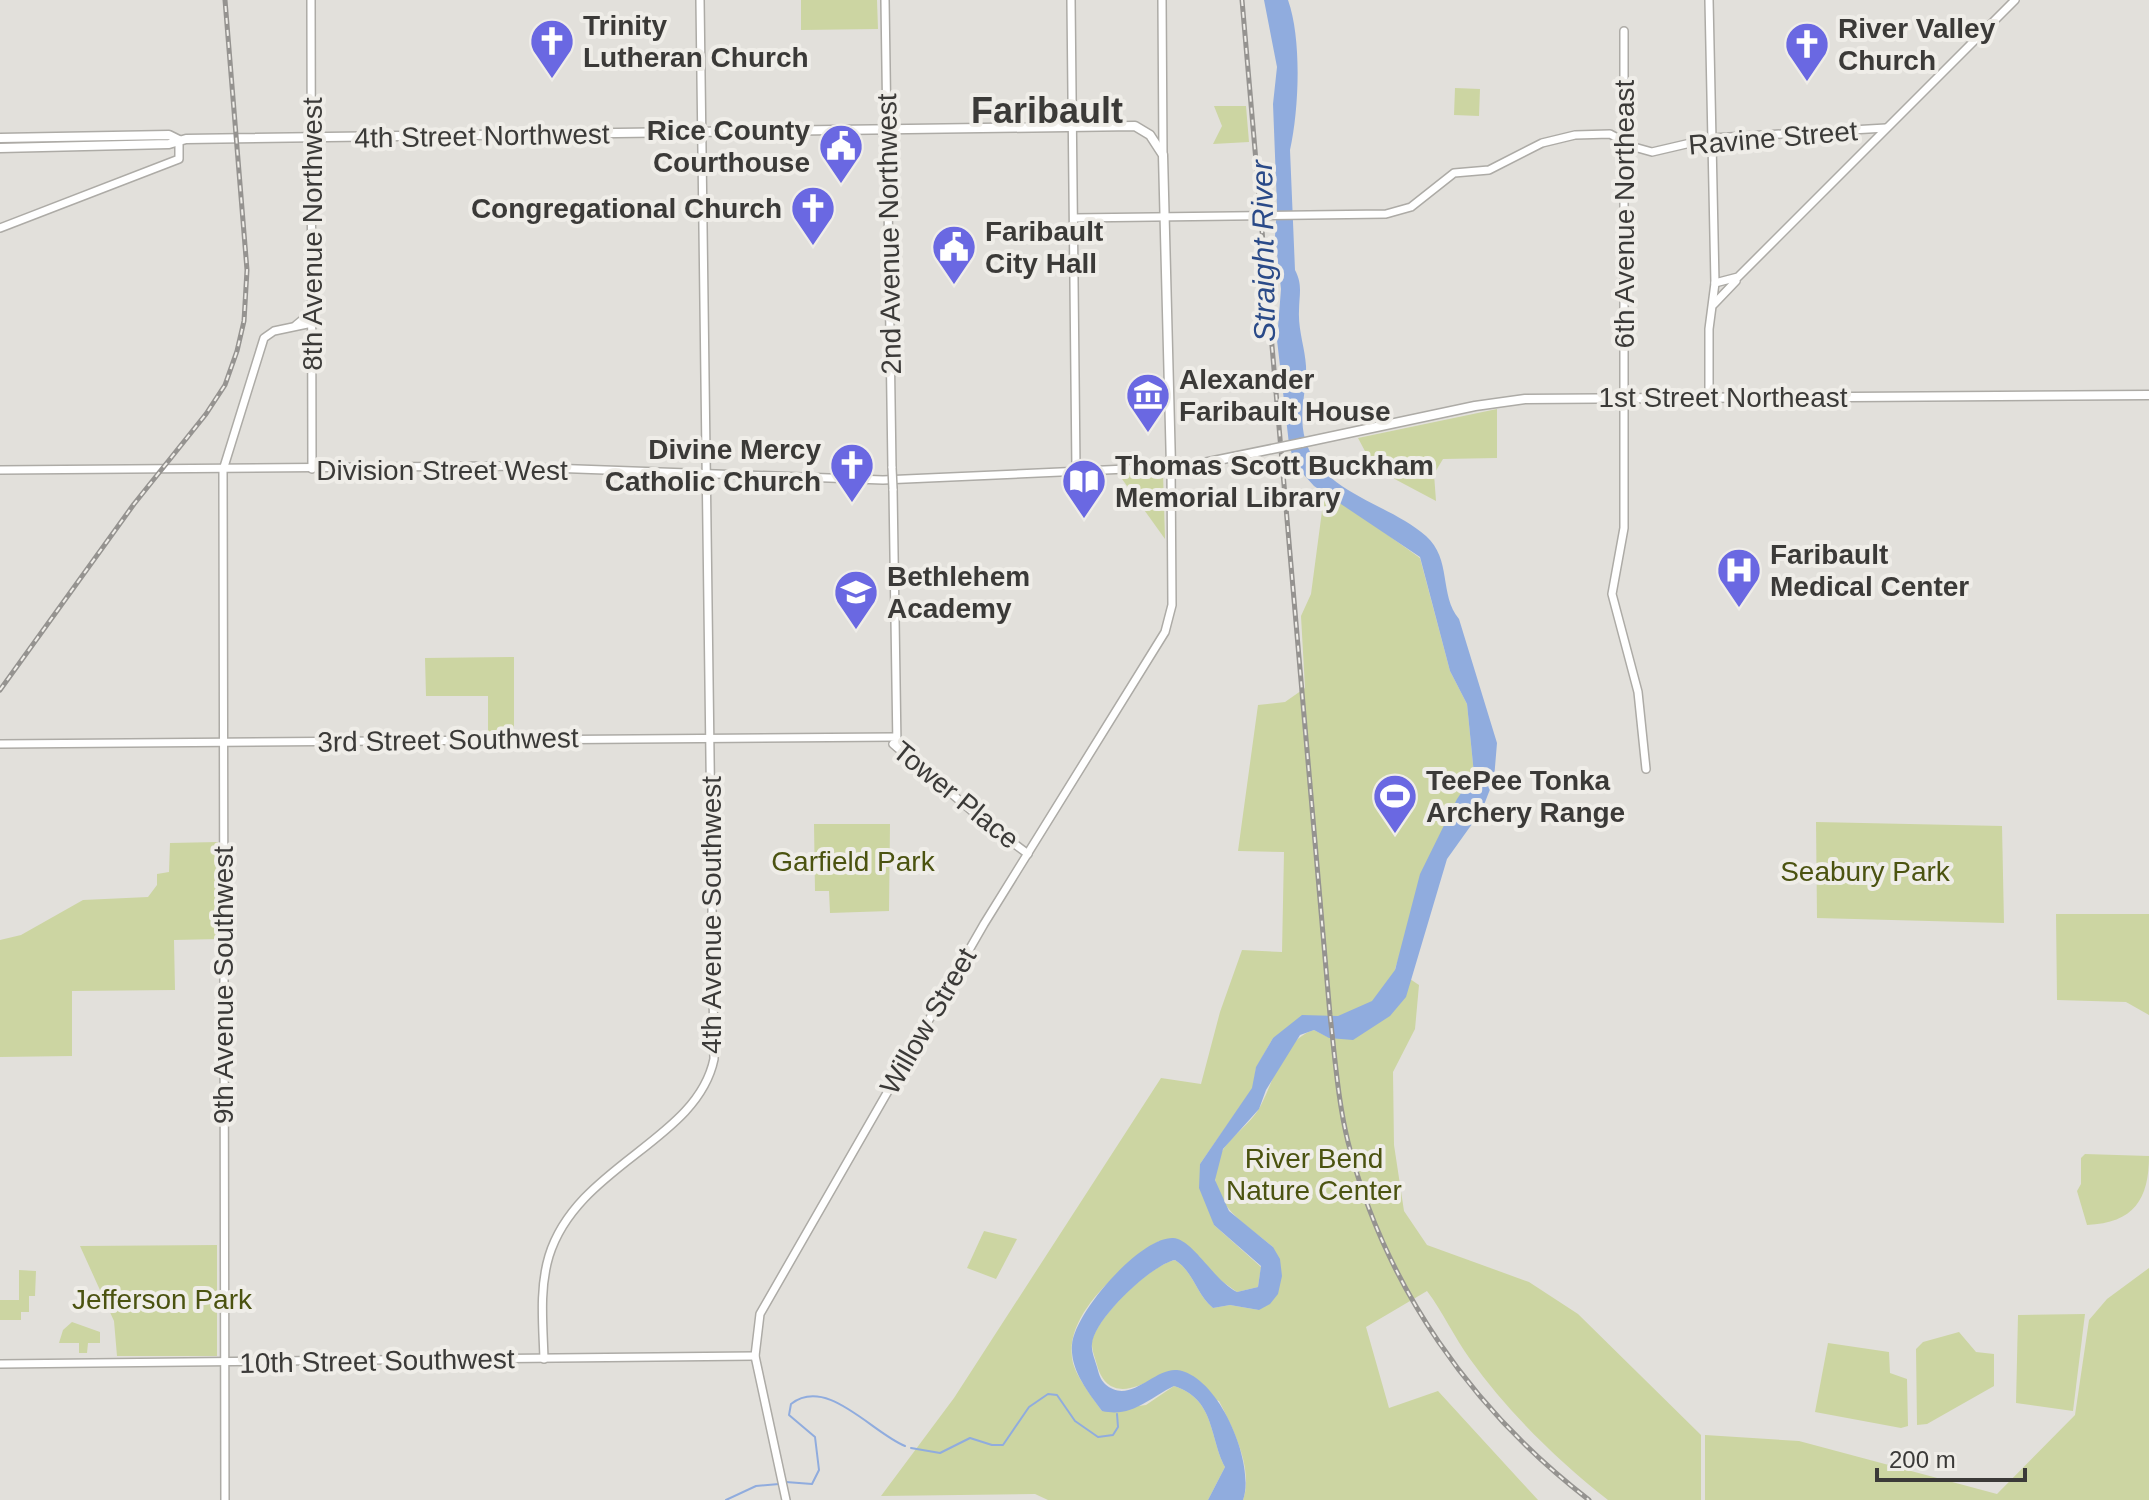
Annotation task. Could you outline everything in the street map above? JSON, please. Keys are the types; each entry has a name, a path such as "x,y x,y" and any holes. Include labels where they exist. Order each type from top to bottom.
{"main road":[{"name":"4th Street Northwest","path":"179,140 1127,125 1150,135"},
{"path":"0,138 169,135 179,140"},
{"path":"1150,135 1163,155 1171,467"},
{"path":"0,148 169,144 179,140"},
{"name":"1st Street Northeast","path":"1171,467 1194,465 1506,401 1624,396 2149,395"}],"street":[{"name":"8th Avenue Northwest","path":"311,0 312,469"},
{"name":"4th Avenue Southwest","path":"544,1359 543,1289 551,1249 570,1213 597,1184 691,1106 711,1072 714,1059 700,0"},
{"name":"2nd Avenue Northwest","path":"885,0 897,747"},
{"path":"1071,0 1076,469"},
{"path":"1162,0 1163,155"},
{"path":"1709,0 1715,283 1709,396"},
{"path":"1712,305 2015,0"},
{"name":"6th Avenue Northeast","path":"1624,31 1624,528 1612,594 1638,692 1646,769"},
{"path":"1150,135 1164,114"},
{"name":"Ravine Street","path":"1074,218 1399,213 1419,201 1444,178 1501,166 1542,143 1601,133 1652,152 1712,138 1886,128"},
{"path":"0,228 179,159 179,140"},
{"path":"1715,283 1738,277"},
{"path":"290,327 304,319 314,303"},
{"path":"290,327 312,323"},
{"name":"9th Avenue Southwest","path":"225,1500 223,470 261,343 268,334 290,327"},
{"name":"Division Street West","path":"0,470 497,466 883,480 1171,467"},
{"name":"Willow Street","path":"786,1500 755,1356 756,1327 766,1302 984,924 1165,632 1172,605 1171,467"},
{"name":"Tower Place","path":"885,737 1028,854"},
{"name":"3rd Street Southwest","path":"0,744 896,737"},
{"name":"10th Street Southwest","path":"0,1364 755,1356"}],"green space":[{"path":"801,0 877,0 878,29 801,30"},
{"path":"1455,88 1480,89 1479,116 1454,115"},
{"path":"1214,106 1246,106 1249,142 1213,144 1222,126"},
{"path":"1497,409 1497,458 1443,459 1434,474 1436,501 1374,468 1358,438"},
{"path":"1117,472 1163,472 1165,539"},
{"name":"River Bend Nature Center","path":"1324,496 1339,500 1420,558 1450,671 1467,704 1474,774 1437,843 1395,969 1419,985 1415,1029 1393,1072 1394,1145 1404,1211 1427,1245 1529,1282 1578,1314 1701,1435 1701,1500 1608,1500 1552,1451 1500,1398 1464,1351 1427,1291 1366,1327 1389,1408 1438,1391 1538,1500 1243,1500 1246,1488 1244,1463 1236,1436 1219,1401 1155,1378 1120,1389 1106,1382 1093,1350 1096,1331 1126,1293 1165,1264 1175,1260 1181,1265 1213,1308 1230,1305 1259,1310 1273,1247 1229,1209 1217,1189 1216,1166 1225,1147 1260,1107 1280,1062 1294,1043 1314,1030 1328,1037 1324,1016 1273,1038 1256,1068 1253,1088 1200,1164 1214,1225 1261,1267 1258,1287 1237,1292 1209,1272 1199,1256 1159,1241 1099,1293 1086,1309 1072,1345 1075,1369 1102,1411 1146,1405 1174,1386 1197,1400 1209,1420 1225,1467 1208,1500 1048,1500 1035,1494 881,1496 954,1398 1161,1078 1201,1084 1220,1012 1242,950 1282,952 1284,852 1238,851 1258,705 1285,702 1305,688 1301,616 1311,594"},
{"path":"514,657 514,734 488,734 488,696 426,696 425,658"},
{"name":"Seabury Park","path":"1816,822 2002,826 2004,923 1817,918"},
{"name":"Garfield Park","path":"814,824 890,824 889,911 830,913 829,891 815,891"},
{"path":"218,842 219,939 174,940 175,990 72,991 72,1056 0,1057 0,940 21,935 83,900 148,897 157,885 157,874 169,872 170,843"},
{"path":"2056,914 2149,914 2149,1015 2126,1002 2057,1000"},
{"path":"2085,1154 2149,1156 2142,1196 2127,1214 2087,1225 2077,1191 2081,1184 2081,1158"},
{"path":"984,1231 1017,1239 996,1279 967,1268"},
{"name":"Jefferson Park","path":"217,1245 217,1356 117,1356 114,1321 80,1246"},
{"path":"2149,1268 2149,1500 1705,1500 1705,1435 1799,1441 1997,1494 2075,1415 2089,1320 2107,1299"},
{"path":"19,1270 36,1271 35,1296 29,1296 29,1312 21,1312 21,1320 0,1320 0,1300 19,1300"},
{"path":"2085,1314 2073,1411 2016,1403 2018,1315"},
{"path":"72,1322 100,1332 100,1343 88,1343 87,1353 79,1353 79,1343 59,1343 63,1330"},
{"path":"1959,1332 1976,1352 1994,1354 1994,1386 1927,1424 1917,1425 1916,1349 1923,1342"},
{"path":"1828,1343 1889,1352 1890,1373 1907,1379 1908,1426 1901,1428 1815,1412"}],"water":[{"path":"1264,0 1288,0 1297,54 1297,95 1290,150 1295,270 1300,285 1299,318 1306,366 1302,420 1305,439 1313,457 1340,485 1411,525 1434,545 1497,743 1494,779 1482,810 1447,859 1406,997 1390,1016 1353,1040 1329,1038 1314,1030 1300,1035 1266,1090 1259,1109 1223,1149 1215,1180 1229,1211 1273,1247 1280,1259 1282,1276 1278,1294 1270,1304 1259,1310 1230,1305 1213,1308 1187,1271 1175,1260 1152,1272 1125,1294 1095,1333 1092,1350 1099,1374 1105,1384 1114,1390 1132,1389 1159,1374 1177,1370 1192,1376 1220,1404 1239,1445 1246,1485 1243,1500 1208,1500 1225,1467 1209,1420 1197,1400 1174,1386 1140,1406 1122,1412 1102,1411 1081,1380 1074,1363 1072,1345 1076,1331 1111,1279 1127,1263 1159,1241 1181,1240 1228,1287 1237,1292 1258,1287 1261,1266 1214,1225 1199,1188 1200,1164 1252,1088 1256,1067 1273,1038 1302,1015 1338,1016 1372,1001 1395,970 1420,874 1457,799 1474,774 1467,704 1450,671 1420,557 1314,486 1295,465 1289,444 1277,340 1281,289 1275,236 1277,207 1273,104 1277,67"}],"waterway":[{"path":"911,1448 940,1453 970,1438 1003,1445 1029,1407 1048,1394 1057,1395 1075,1421 1098,1437 1113,1435 1118,1427 1117,1414"},
{"path":"786,1482 812,1484 819,1470 815,1437 789,1415 791,1404 805,1397 834,1401 905,1446"},
{"path":"726,1500 756,1486 779,1484"}],"railway":[{"path":"0,690 134,504 206,414 225,385 237,351 244,321 247,270 225,0"},
{"path":"1242,0 1330,1015 1348,1142 1364,1195 1385,1246 1438,1342 1507,1426 1589,1500"}],"place":[{"name":"Trinity Lutheran Church","path":"552,80"},
{"name":"River Valley Church","path":"1807,83"},
{"name":"Rice County Courthouse","path":"841,185"},
{"name":"Congregational Church","path":"813,247"},
{"name":"Faribault City Hall","path":"954,286"},
{"name":"Alexander Faribault House","path":"1148,434"},
{"name":"Divine Mercy Catholic Church","path":"852,504"},
{"name":"Thomas Scott Buckham Memorial Library","path":"1084,520"},
{"name":"Faribault Medical Center","path":"1739,609"},
{"name":"Bethlehem Academy","path":"856,631"},
{"name":"TeePee Tonka Archery Range","path":"1395,835"}],"district":[{"name":"Faribault","path":"1047,110"}],"water label":[{"name":"Straight River","path":"1263,251"}]}
